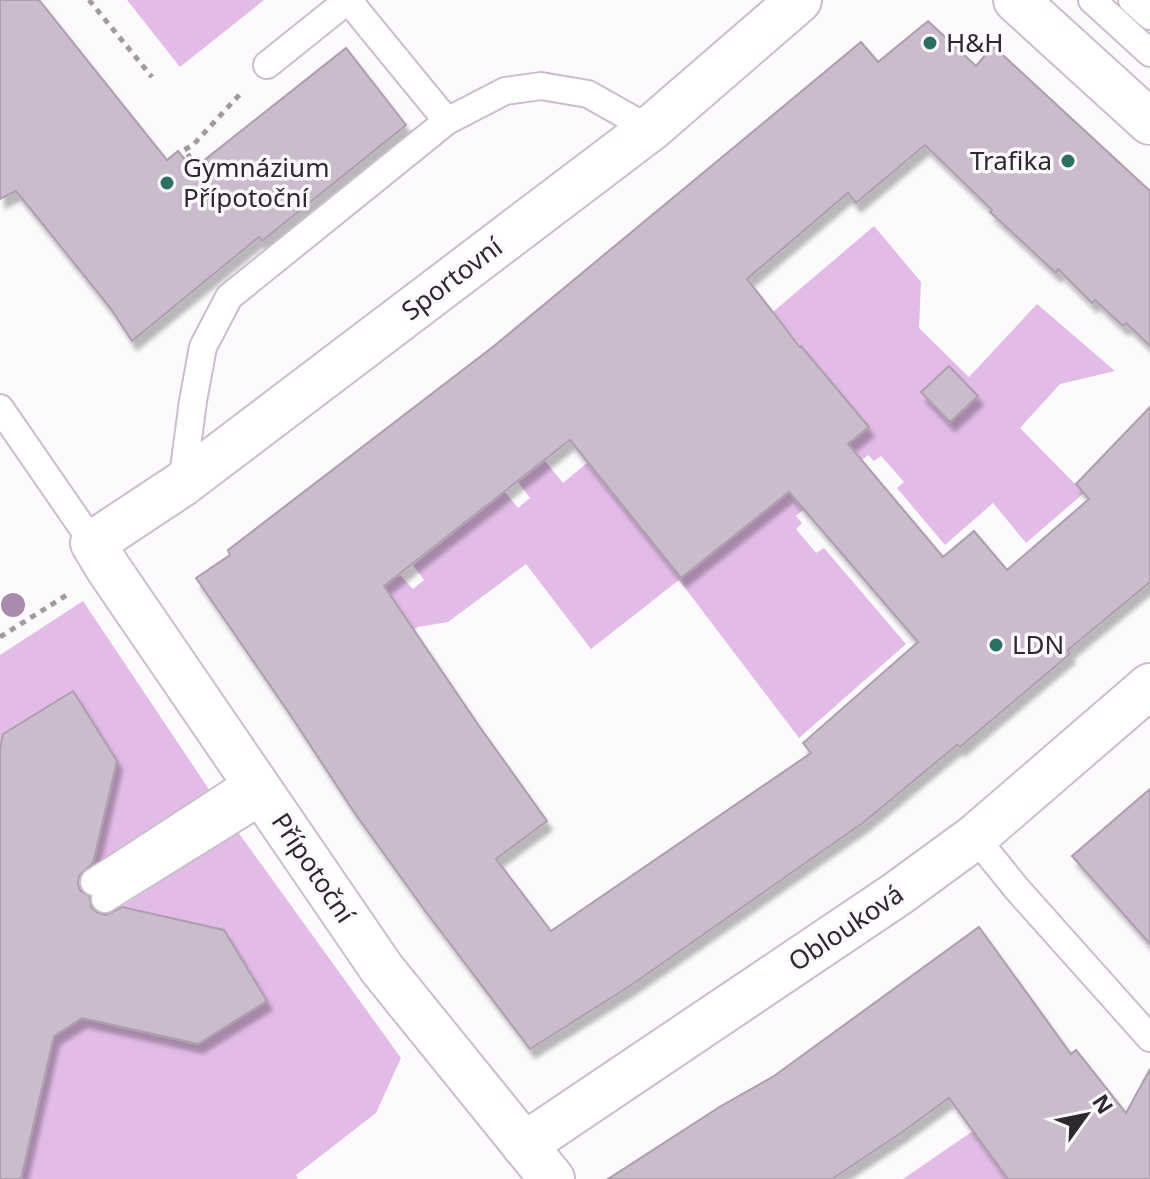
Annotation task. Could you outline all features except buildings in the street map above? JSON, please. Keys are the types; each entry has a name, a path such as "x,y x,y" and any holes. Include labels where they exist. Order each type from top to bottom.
{"street":[{"name":"Sportovní","path":"101,556 182,484 650,129 799,0"},
{"path":"1016,0 1150,122"},
{"name":"Přípotoční","path":"101,556 382,969 552,1179"},
{"name":"Oblouková","path":"524,1145 897,894 975,837 1150,686"}],"lane":[{"path":"267,65 348,0 447,121"},
{"path":"1092,0 1150,53"},
{"path":"1132,0 1150,16"},
{"path":"182,484 203,347 229,297 447,121 505,91 541,86 588,94 650,129"},
{"path":"0,408 101,556"},
{"path":"99,891 259,789"},
{"path":"975,837 1017,889 1150,1038"}],"path":[{"path":"89,0 152,77"},
{"path":"199,168 184,150 193,145 267,65"},
{"path":"0,637 101,556"}],"shaded area":[{"path":"127,0 264,0 180,67"},
{"path":"874,226 921,282 919,328 969,377 1037,304 1115,371 1060,384 1020,428 1084,493 1026,543 993,503 945,545 897,488 904,482 881,456 874,461 868,455 796,516 802,523 796,529 816,553 824,548 906,644 799,738 679,580 591,649 526,564 448,622 418,627 387,647 383,577 388,583 400,575 413,589 424,580 413,565 505,492 518,508 530,498 518,482 545,461 563,483 587,463 681,578 869,427 773,312","holes":["949,366 977,395 950,422 922,392"]},
{"path":"83,601 210,791 93,865 117,761 73,691 4,734 0,749 0,655"},
{"path":"238,832 401,1058 376,1113 296,1175 298,1179 0,1179 0,1169 27,1152 54,1036 82,1018 198,1044 267,1001 224,930 121,907"},
{"path":"973,1131 1008,1179 903,1179"}],"place":[{"name":"H&H","path":"930,43"},
{"name":"Trafika","path":"1068,161"},
{"name":"Gymnázium Přípotoční","path":"167,183"},
{"name":"LDN","path":"996,645"}]}
